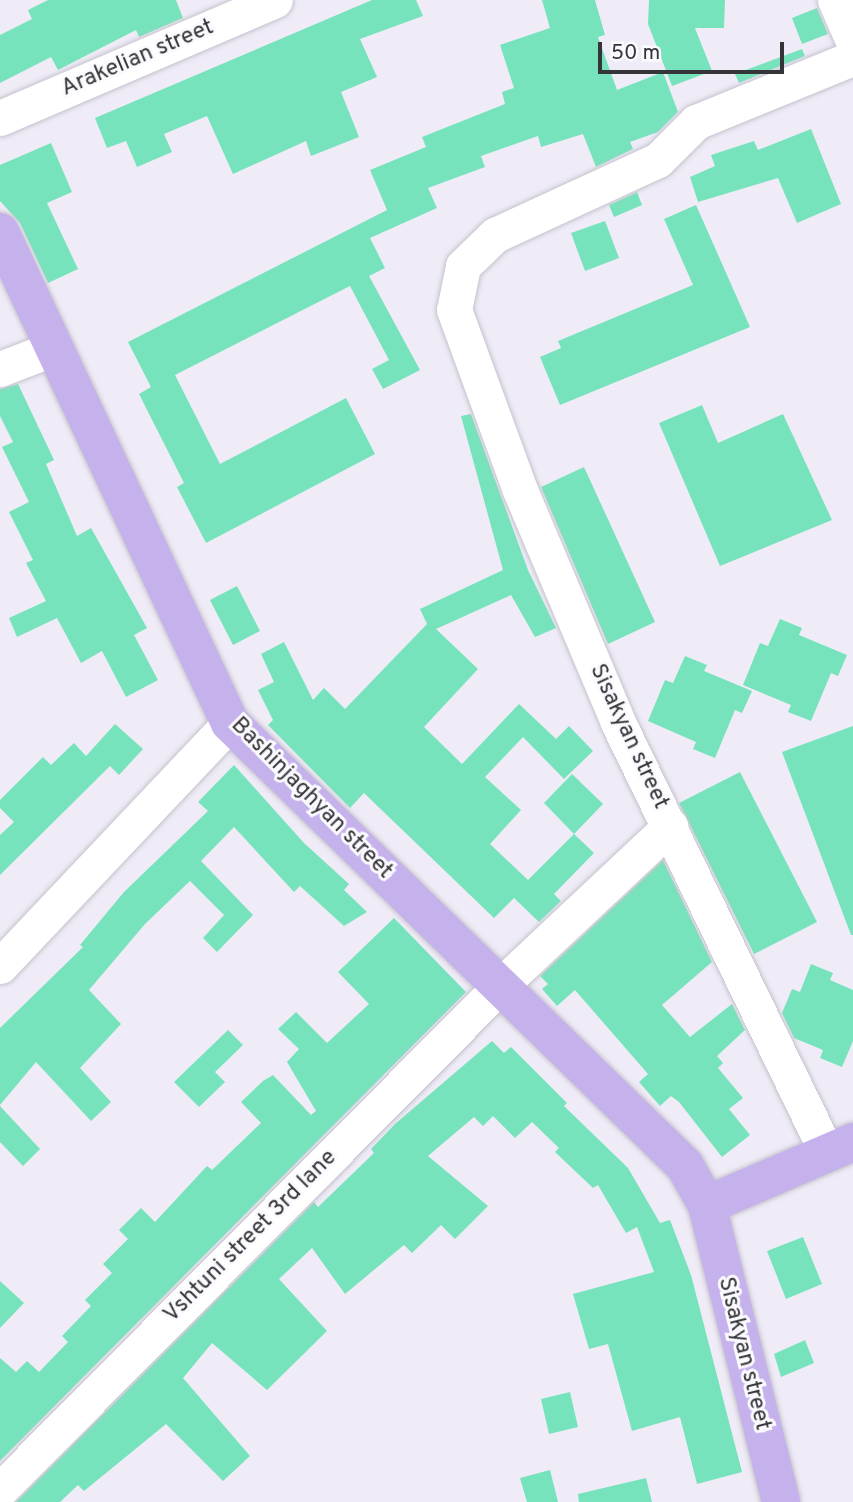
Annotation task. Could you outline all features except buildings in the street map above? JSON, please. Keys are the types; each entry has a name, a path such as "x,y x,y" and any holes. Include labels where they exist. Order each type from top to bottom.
{"main road":[{"name":"Bashinjaghyan street","path":"0,232 52,349 230,723 685,1166 707,1205"},
{"path":"707,1205 840,1148"},
{"name":"Sisakyan street","path":"707,1205 781,1502"}],"street":[{"name":"Arakelian street","path":"0,118 275,0"},
{"path":"835,0 853,41"},
{"name":"Sisakyan street","path":"840,1148 782,1067 670,826 618,722 520,490 454,310 463,266 495,235 658,160 695,122 853,58"},
{"path":"0,369 52,349"},
{"path":"0,966 230,723"},
{"name":"Vshtuni street 3rd lane","path":"0,1490 502,985 670,826"}]}
